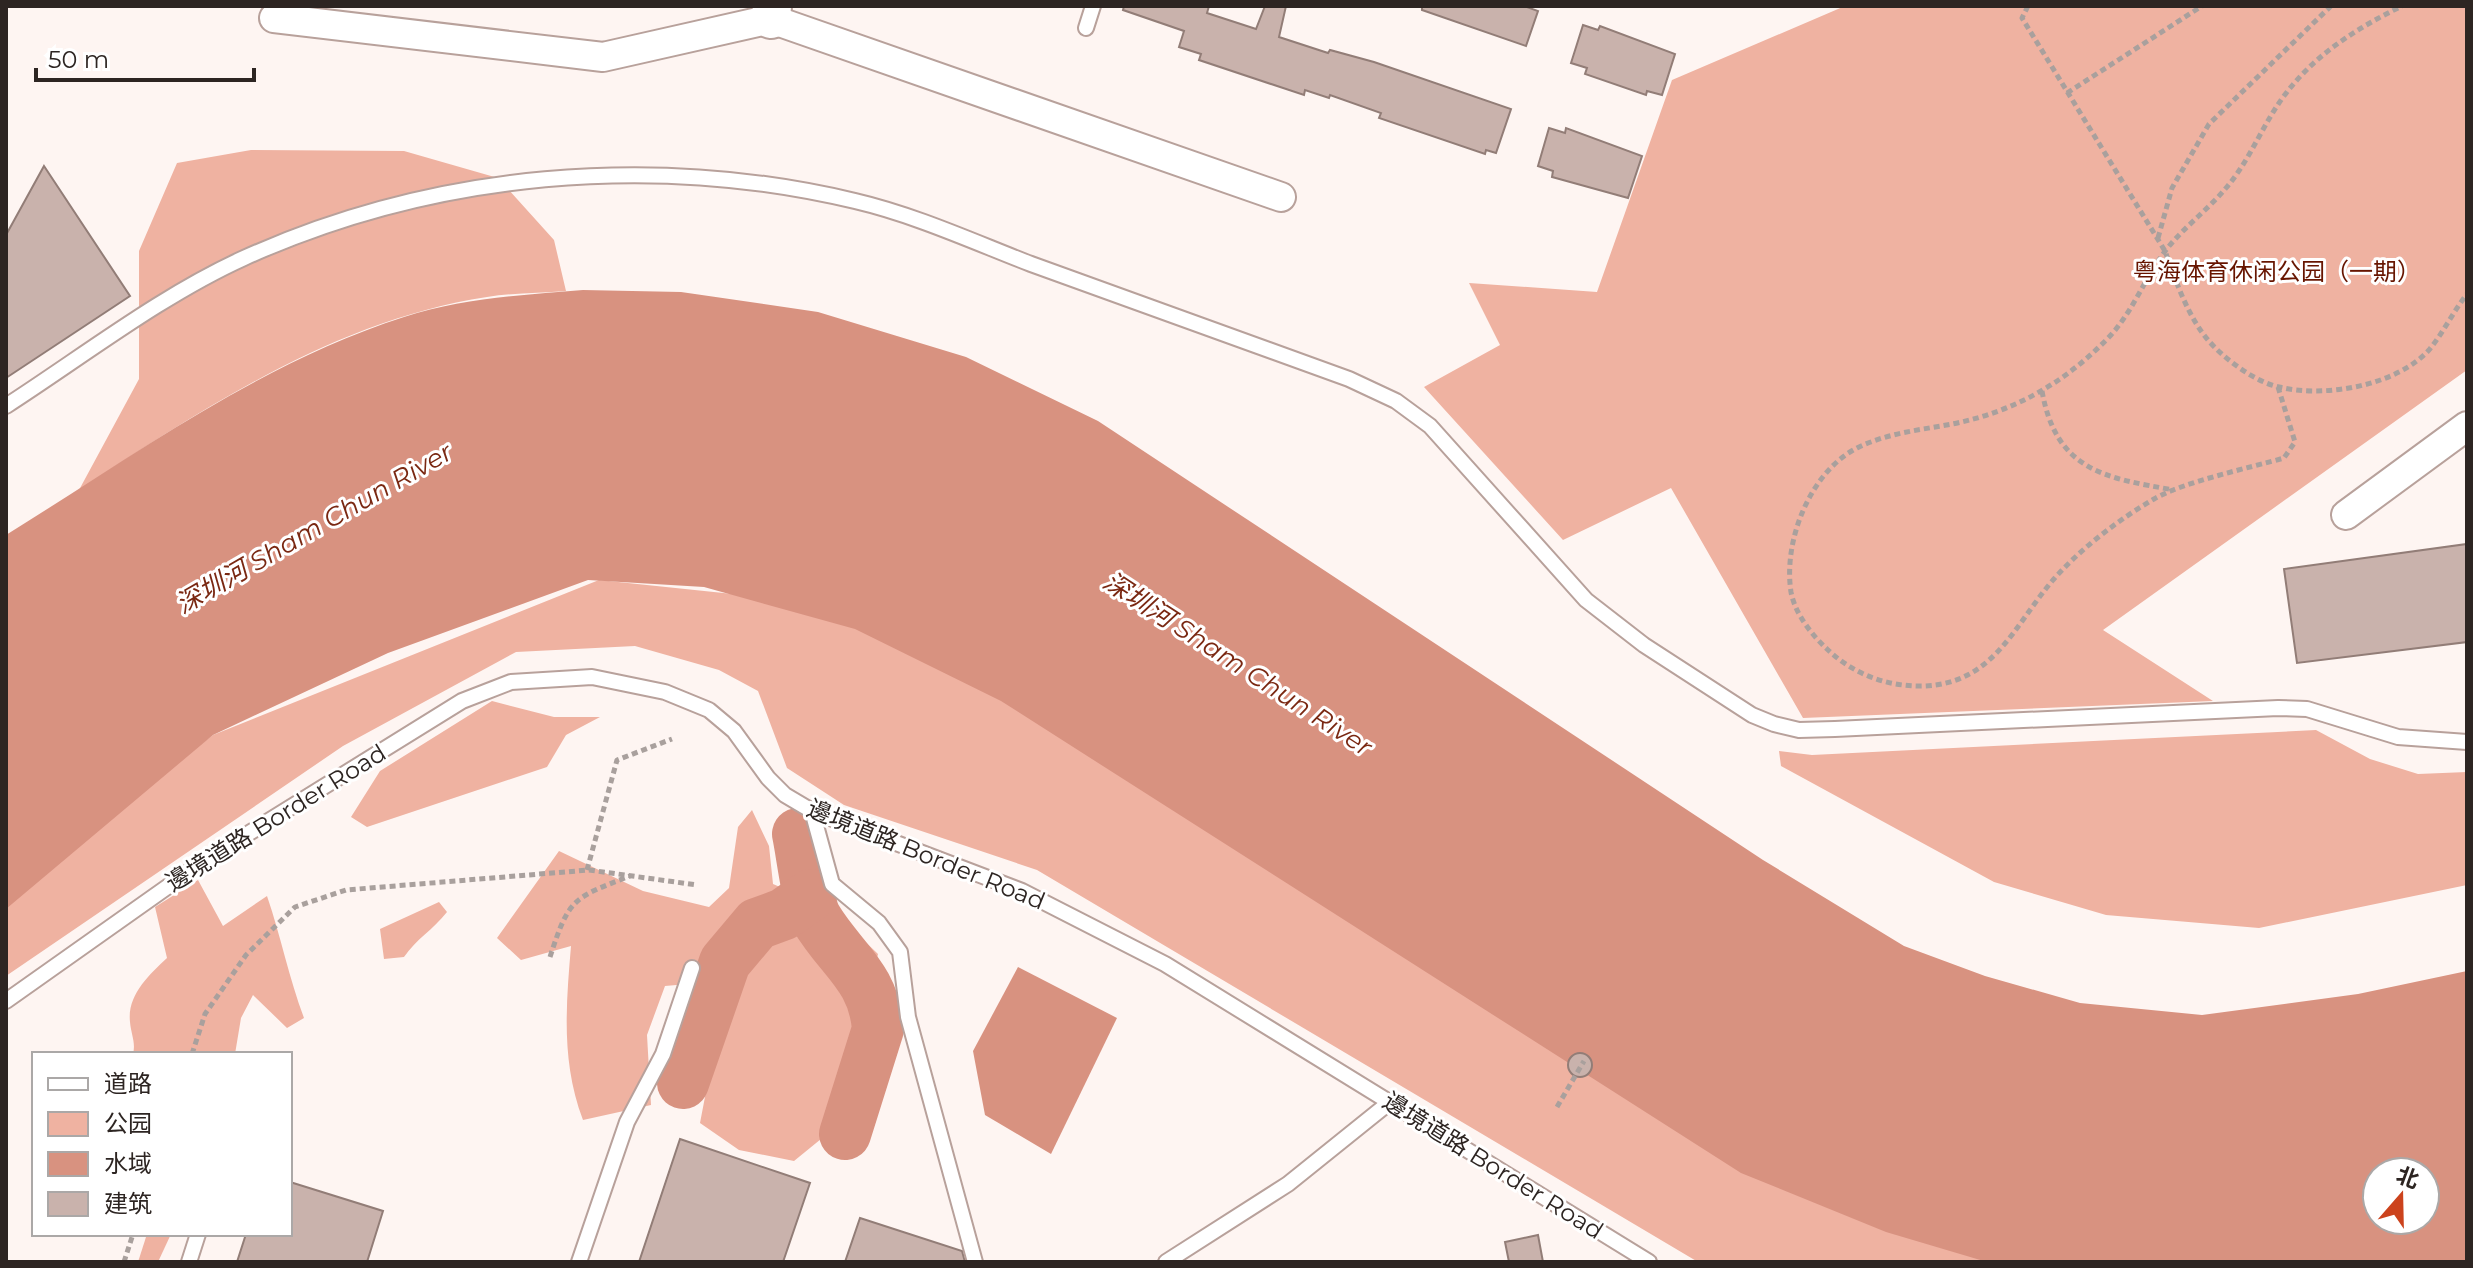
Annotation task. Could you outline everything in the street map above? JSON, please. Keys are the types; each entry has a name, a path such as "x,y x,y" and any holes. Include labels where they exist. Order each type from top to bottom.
{"street":[{"path":"274,18 603,57 772,13 1281,197"},
{"path":"2346,515 2467,426"}],"lane":[{"path":"1086,28 1093,6"},
{"path":"6,406 191,287 243,258 337,222 433,197 540,178 644,173 747,180 858,201 1349,379 1396,401 1430,426 1586,600 1644,645 1752,715 1774,724 1799,730 1835,729 2278,708 2307,709 2398,737 2467,742"},
{"name":"邊境道路 Border Road","path":"6,1001 204,861 462,701 511,682 592,677 665,692 709,710 734,731 768,778 785,795 812,811 1022,891 1165,964 1649,1262"},
{"path":"812,811 832,884 879,923 900,952 908,1017 975,1262"},
{"path":"579,1262 627,1122 663,1054 692,968"},
{"path":"1166,1262 1288,1184 1390,1102"},
{"path":"189,1262 197,1236"}],"path":[{"path":"2028,6 2022,18 2165,251 2180,293 2208,340 2246,371 2278,387 2340,390 2384,380 2428,352 2467,294"},
{"path":"2067,93 2202,6"},
{"path":"2158,239 2172,188 2209,124 2331,6"},
{"path":"2278,387 2295,442 2284,458 2157,497 2107,531 2055,578 2000,652 1968,677 1924,686 1894,683 1880,681 1843,664 1809,632 1791,595 1791,557 1803,513 1823,474 1855,449 1895,434 1957,423 2014,406 2064,379 2112,334 2165,251 2229,186 2288,90 2351,32 2402,6"},
{"path":"2042,391 2048,423 2085,468 2131,483 2177,491"},
{"path":"587,870 617,760 672,739"},
{"path":"193,1052 205,1014 238,967 295,907 346,890 587,870 697,885"},
{"path":"550,957 562,921 574,900 631,876"},
{"path":"1557,1107 1584,1061"},
{"path":"124,1262 132,1236"}],"green space":[{"name":"粤海体育休闲公园（一期）","path":"1845,6 2467,6 2467,370 2103,630 2213,701 1803,718 1671,488 1563,540 1424,387 1500,345 1469,283 1597,292 1672,80"},
{"path":"251,150 404,151 498,178 554,240 566,291 497,296 431,309 377,325 273,371 174,428 79,490 139,379 139,251 177,163"},
{"path":"599,580 809,602 980,680 2067,1262 1698,1262 1037,870 844,805 787,768 758,691 719,670 635,646 516,652 343,746 6,976 6,891 213,735"},
{"path":"492,701 554,717 600,717 566,735 547,767 367,827 351,817 380,771"},
{"path":"2316,730 2370,759 2418,774 2467,772 2467,885 2259,928 2106,915 1994,882 1781,766 1779,751 1812,755"},
{"path":"752,810 769,846 773,884 831,909 878,954 855,1048 821,1139 794,1161 739,1150 700,1123 722,1008 699,983 665,986 647,1035 651,1105 583,1120 568,1055 571,946 521,960 497,938 559,851 643,891 709,907 729,888 738,827"},
{"path":"198,880 223,926 267,896 304,1018 287,1028 253,995 241,1018 235,1052 133,1052 130,1022 132,1003 141,986 167,958 155,907"},
{"path":"439,902 447,912 442,918 404,957 384,959 380,929"},
{"path":"146,1236 170,1236 158,1262 138,1262"}],"water":[{"name":"深圳河 Sham Chun River","path":"583,290 681,292 818,312 966,357 1098,421 1763,860 1904,946 1985,976 2080,1003 2202,1015 2358,994 2467,971 2467,1262 1987,1262 1886,1232 1741,1173 1001,701 855,629 704,587 588,580 388,653 213,735 6,909 6,535 150,443 298,360 404,317 448,305"},
{"path":"1018,967 1117,1018 1051,1154 985,1115 973,1051"}],"building":[{"path":"1124,6 1209,6 1207,13 1256,29 1265,6 1286,6 1279,37 1328,53 1330,50 1374,62 1511,109 1496,153 1486,150 1485,154 1379,118 1381,113 1330,95 1329,98 1305,90 1304,95 1199,60 1201,54 1179,47 1184,31 1123,10"},
{"path":"1422,6 1524,6 1538,11 1526,46 1422,10"},
{"path":"1583,25 1598,30 1600,26 1675,54 1662,95 1647,91 1646,95 1585,74 1587,68 1571,63"},
{"path":"1549,128 1565,133 1566,128 1642,156 1628,198 1552,177 1553,171 1538,166"},
{"path":"44,166 130,296 6,378 6,235"},
{"path":"2467,544 2467,642 2297,663 2284,569"},
{"path":"1580,1053 1589,1056 1592,1065 1589,1074 1580,1077 1571,1074 1568,1065 1571,1056"},
{"path":"680,1139 810,1183 783,1262 639,1262"},
{"path":"292,1183 383,1211 367,1262 237,1262 245,1236 292,1236"},
{"path":"860,1218 962,1251 965,1262 845,1262"},
{"path":"1538,1235 1543,1262 1509,1262 1505,1242"}],"waterway":[{"path":"798,834 813,911 863,982 870,995 878,1029 845,1134"},
{"path":"683,1083 725,962 757,924 784,914 811,895"}]}
